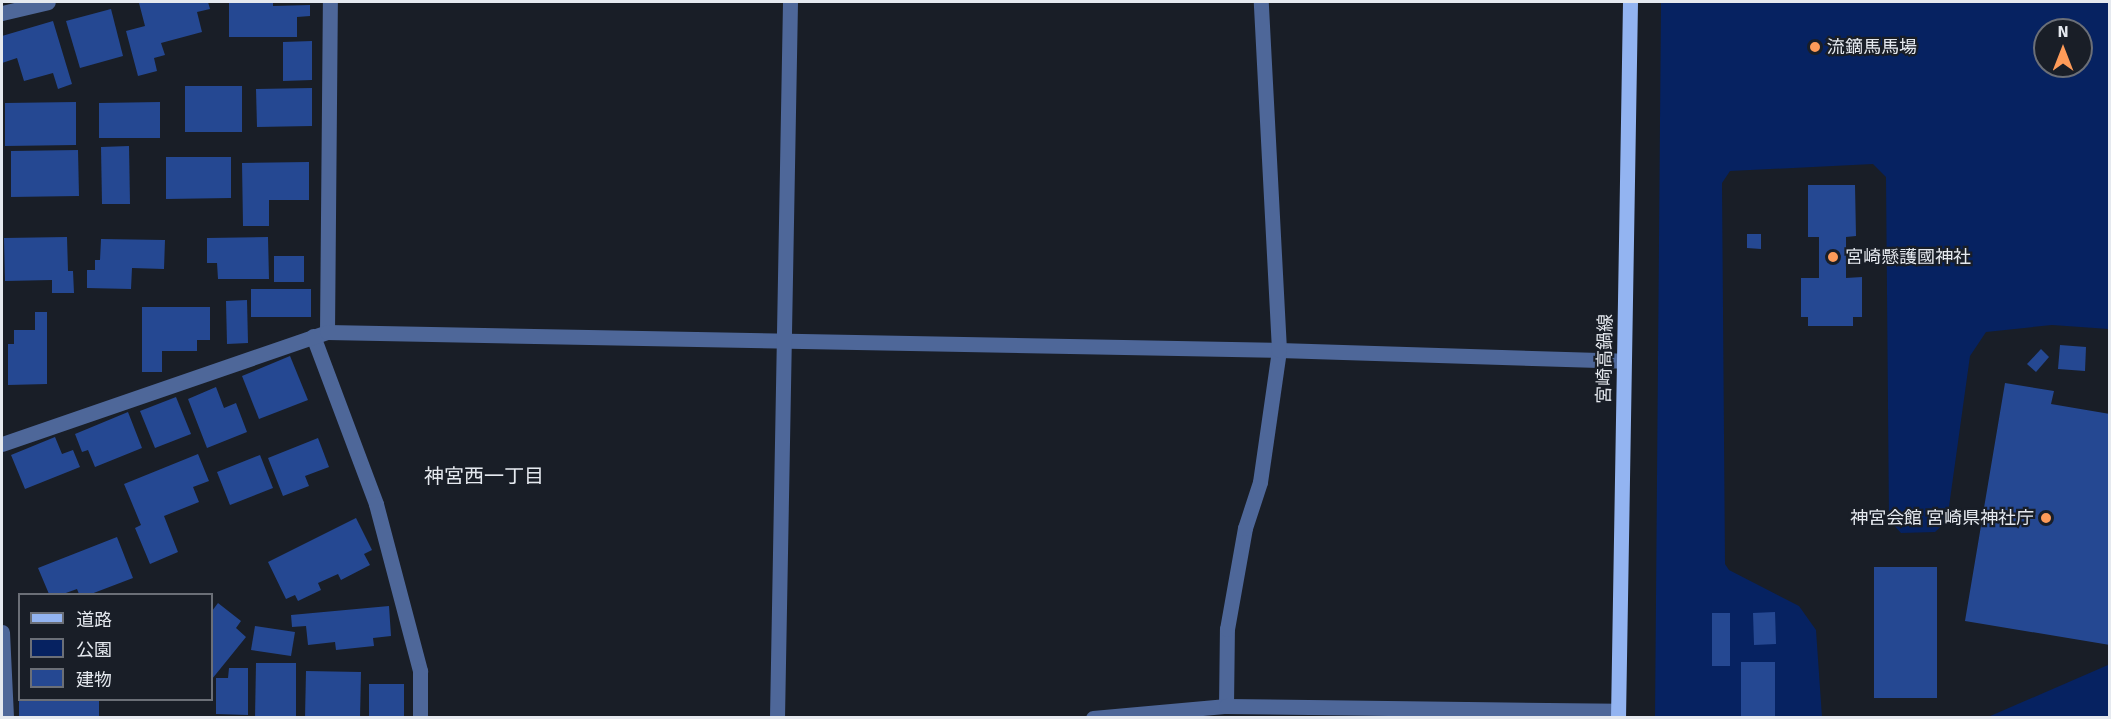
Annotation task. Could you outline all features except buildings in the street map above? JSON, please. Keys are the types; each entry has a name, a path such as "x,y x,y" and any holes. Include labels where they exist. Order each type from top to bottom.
{"main road":[{"name":"宮崎高鍋線","path":"1618,714 1630,2"}],"street":[{"path":"2,13 48,2"},
{"path":"330,2 320,334 376,504 420,671 420,717"},
{"path":"777,717 790,2"},
{"path":"1226,706 1227,629 1245,528 1260,482 1279,350 1261,2"},
{"path":"2,444 320,334 1279,350 1624,362"},
{"path":"2,632 6,717"},
{"path":"1093,717 1226,706 1618,714"}],"green space":[{"path":"1661,2 2109,2 2109,329 2052,325 1986,332 1970,356 1947,521 1935,532 1901,533 1889,520 1886,177 1873,164 1730,171 1722,183 1725,564 1729,570 1799,606 1816,630 1822,717 1655,718"},
{"path":"2108,665 2109,717 1988,717"}],"place":[{"name":"流鏑馬馬場","path":"1815,47"},
{"name":"宮崎懸護國神社","path":"1833,257"},
{"name":"神宮会館 宮崎県神社庁","path":"2046,518"}],"district":[{"name":"神宮西一丁目","path":"484,476"}]}
